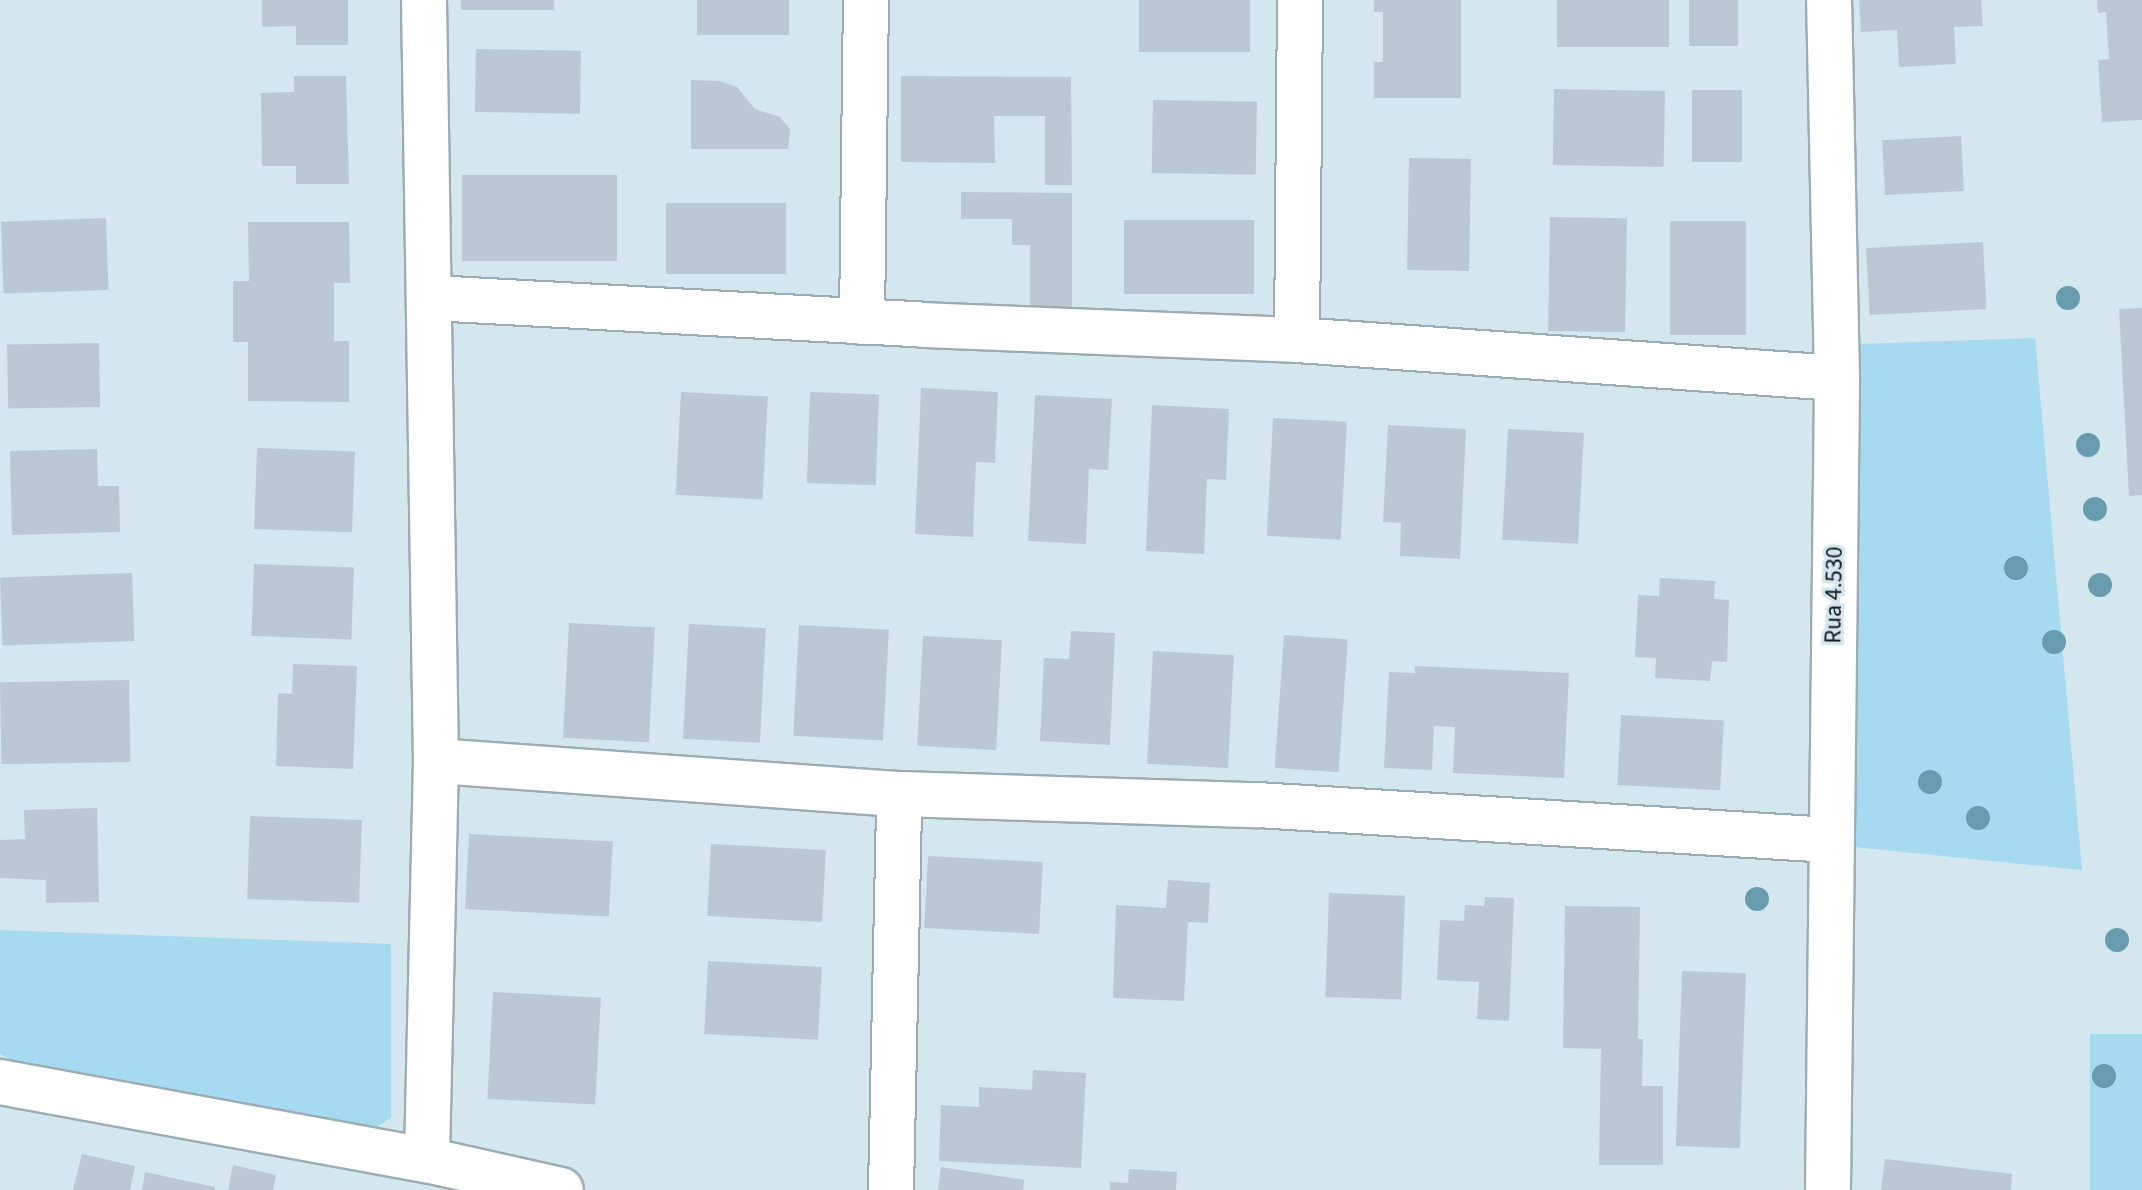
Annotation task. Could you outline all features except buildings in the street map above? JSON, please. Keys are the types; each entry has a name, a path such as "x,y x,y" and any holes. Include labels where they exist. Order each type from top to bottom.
{"street":[{"path":"424,0 432,298 436,761 427,1160"},
{"path":"862,322 866,0"},
{"path":"1297,340 1300,0"},
{"name":"Rua 4.530","path":"1828,1190 1837,378 1829,0"},
{"path":"432,298 862,322 1297,340 1837,378"},
{"path":"436,761 899,794 1257,805 1831,840"},
{"path":"891,1190 899,794"},
{"path":"0,1082 427,1160 561,1190"}],"shaded area":[{"path":"2035,338 2082,870 1854,847 1859,344"},
{"path":"0,930 391,944 391,1118 370,1131 20,1064 0,1054"},
{"path":"2090,1034 2142,1034 2142,1190 2090,1190"}]}
